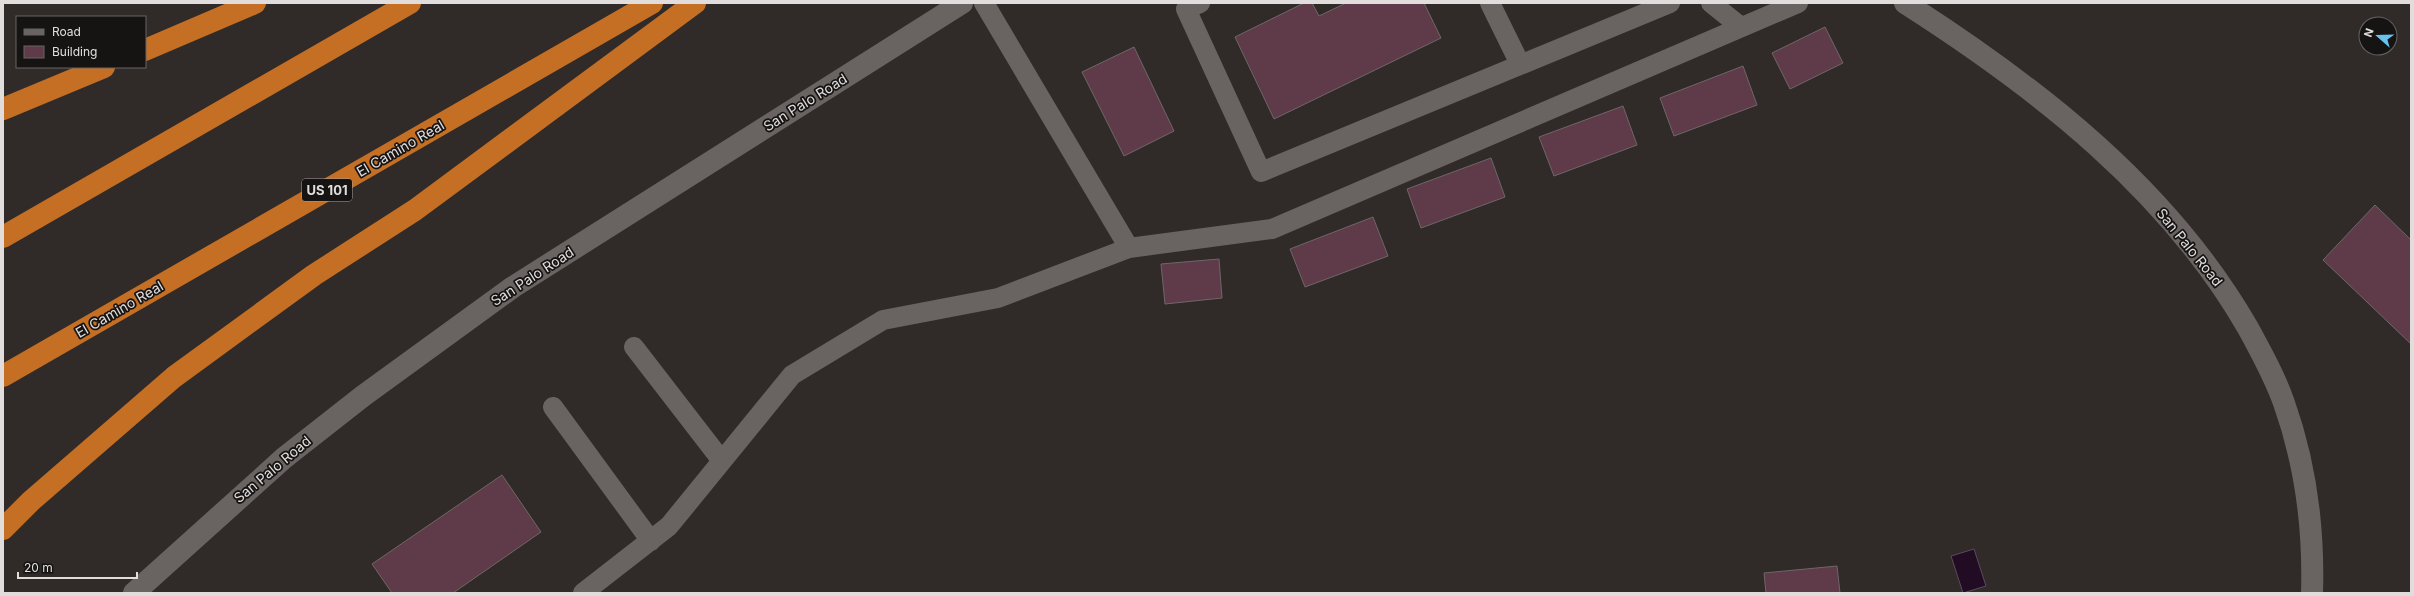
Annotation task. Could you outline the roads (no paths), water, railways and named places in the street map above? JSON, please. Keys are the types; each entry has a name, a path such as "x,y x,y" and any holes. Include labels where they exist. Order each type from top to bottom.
{"highway":[{"path":"146,50 255,3"},
{"path":"3,237 410,3"},
{"name":"El Camino Real","path":"3,376 652,3"},
{"path":"3,529 31,501 174,377 314,275 416,210 695,3"},
{"path":"3,110 102,68"}],"street":[{"name":"San Palo Road","path":"134,593 284,458 363,396 514,287 962,3"},
{"name":"San Palo Road","path":"1905,3 1972,46 2080,130 2135,182 2186,238 2231,299 2268,363 2284,402 2296,441 2306,481 2311,522 2312,593"}],"lane":[{"path":"984,3 1129,248"},
{"path":"1200,3 1186,9 1261,172 1670,3"},
{"path":"1490,3 1520,64"},
{"path":"1711,3 1741,27"},
{"path":"583,593 670,526 792,375 883,320 998,298 1129,248 1272,229 1798,3"},
{"path":"634,347 722,461"},
{"path":"553,407 651,540"}]}
